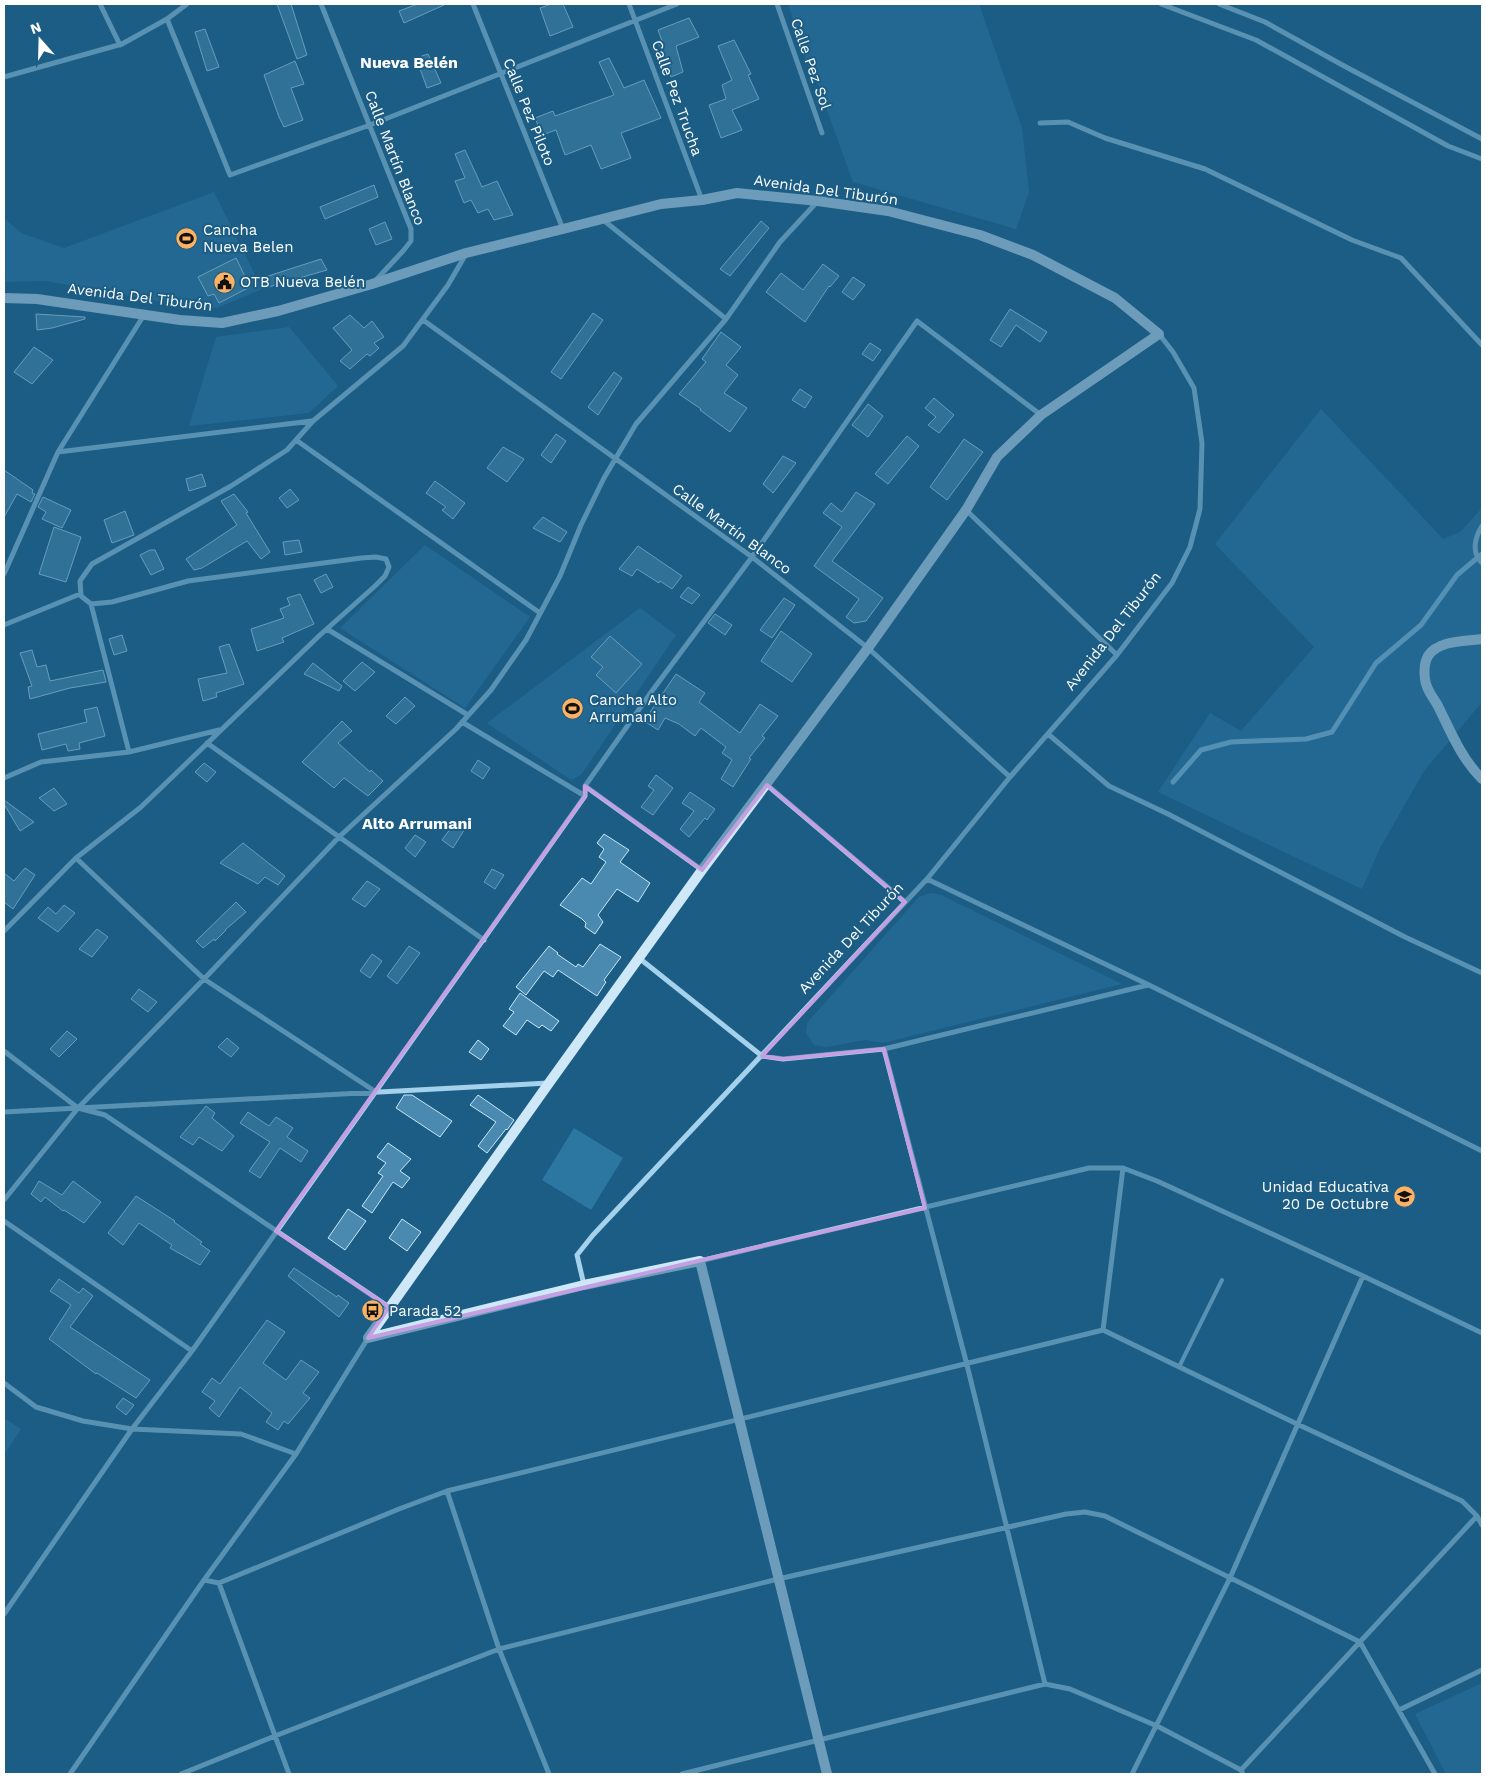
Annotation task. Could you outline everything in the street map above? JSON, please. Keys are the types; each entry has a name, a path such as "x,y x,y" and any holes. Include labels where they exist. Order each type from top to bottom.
{"street":[{"path":"100,4 120,44"},
{"path":"4,77 120,44 167,19 187,4"},
{"name":"Calle Martín Blanco","path":"321,4 411,229 410,241 403,251 372,284"},
{"name":"Calle Pez Piloto","path":"472,4 563,228"},
{"name":"Calle Pez Trucha","path":"629,4 702,200"},
{"path":"167,19 230,175 370,125 677,4"},
{"name":"Calle Pez Sol","path":"776,4 822,133"},
{"path":"1161,4 1256,40 1448,146 1482,159"},
{"path":"1219,4 1265,22 1482,139"},
{"path":"1040,123 1068,122 1105,138 1205,169 1352,240 1401,258 1482,345"},
{"name":"Avenida Del Tiburón","path":"4,298 37,299 144,315 222,323 278,311 372,284 466,253 563,228 661,204 702,200 737,193 818,201 888,211 980,235 1032,255 1115,298 1159,334 1173,352 1194,388 1202,443 1200,509 1190,547 1172,583 1118,655 1010,777 927,879 587,1242 577,1255 584,1285"},
{"path":"4,1200 78,1108 204,979 338,837 462,722 491,690 526,640 560,576 581,525 636,424 726,319 780,242 818,201"},
{"path":"602,219 726,319"},
{"path":"129,752 90,604 80,594 80,581 92,564 231,486 287,450 313,421 403,346 448,285 466,253"},
{"path":"4,574 58,452 144,315"},
{"name":"Calle Martín Blanco","path":"423,320 752,557 868,648 1010,777"},
{"path":"4,1614 132,1429 192,1351 484,940 585,796 585,786 652,691 752,557 917,321 1041,415"},
{"path":"70,1774 204,1580 296,1454 389,1307 702,870 868,648 966,510 997,457 1041,415 1159,334"},
{"path":"58,452 313,421"},
{"path":"296,440 540,613"},
{"path":"966,510 1118,655"},
{"path":"1482,526 1478,533 1475,549 1482,563"},
{"path":"4,930 76,858 141,808 221,729 385,576 389,567 386,559 376,557 361,558 188,581 112,602 90,604"},
{"path":"4,625 80,594"},
{"path":"327,629 468,715"},
{"path":"1482,640 1458,642 1438,647 1429,655 1424,666 1428,690 1437,704 1458,748 1482,779"},
{"path":"462,722 585,796"},
{"path":"4,778 41,762 129,752 221,729"},
{"path":"1048,734 1109,786 1176,818 1404,937 1482,973"},
{"path":"207,743 484,940"},
{"path":"767,785 905,902"},
{"path":"585,786 702,870"},
{"path":"76,858 204,979 376,1092"},
{"path":"927,879 1149,985 1482,1151"},
{"path":"639,958 762,1056 783,1059 884,1049 1149,985"},
{"path":"884,1049 967,1365 1045,1684"},
{"path":"4,1051 78,1108 105,1115 389,1307"},
{"path":"4,1112 549,1083"},
{"path":"368,1338 584,1285 700,1261 1089,1168 1124,1168 1157,1181 1482,1333"},
{"path":"1103,1330 1124,1168"},
{"path":"4,1221 192,1351"},
{"path":"700,1261 827,1774"},
{"path":"1132,1774 1230,1578 1363,1276"},
{"path":"204,1580 219,1582 446,1491 967,1365 1103,1330 1462,1501 1477,1516 1482,1525"},
{"path":"4,1383 36,1407 83,1421 132,1429 241,1434 296,1454"},
{"path":"446,1491 500,1649 549,1774"},
{"path":"181,1774 500,1649 778,1579 1066,1514 1085,1512 1104,1516 1360,1642 1435,1774"},
{"path":"682,1774 1045,1684 1070,1689 1156,1726 1242,1772 1477,1516"},
{"path":"219,1582 289,1774"},
{"path":"1399,1710 1482,1670"}],"lane":[{"path":"1180,1367 1222,1280"}],"highlighted area":[{"path":"767,785 905,902 762,1056 783,1059 884,1049 925,1208 368,1338 389,1307 276,1231 585,796 585,786 702,870"}],"shaded area":[{"path":"788,4 979,4 1022,128 1029,192 1016,229 853,182 815,77 812,78"},
{"path":"214,192 262,289 217,308 191,307 46,281 4,282 4,218 21,233 64,248"},
{"path":"289,327 338,386 309,413 189,426 216,337"},
{"path":"1321,409 1443,539 1460,532 1482,508 1482,702 1424,771 1380,848 1362,889 1158,792 1210,713 1241,731 1314,647 1215,544"},
{"path":"425,545 530,617 465,708 340,628"},
{"path":"640,608 676,635 581,775 571,780 487,723"},
{"path":"931,893 941,895 1122,984 883,1043 865,1040 826,1047 814,1045 806,1033 807,1023 919,897"},
{"path":"574,1128 623,1158 591,1210 542,1180"},
{"path":"4,1418 21,1429 4,1455"},
{"path":"1482,1683 1482,1774 1446,1774 1415,1714"}],"building":[{"path":"277,4 291,4 307,55 297,59"},
{"path":"418,4 444,5 404,23 399,11"},
{"path":"551,4 563,4 573,27 550,36 540,8"},
{"path":"689,18 699,37 676,46 683,72 671,77 658,42 662,41 658,30"},
{"path":"205,29 219,67 207,71 195,32"},
{"path":"734,40 751,74 748,75 759,99 732,110 742,130 721,138 709,105 726,99 722,85 732,80 718,46"},
{"path":"428,54 441,83 427,88 416,58"},
{"path":"609,58 624,88 644,80 661,118 621,133 631,158 601,169 591,145 565,155 556,130 542,135 535,118 553,111 555,116 614,95 599,62"},
{"path":"295,61 304,84 291,88 303,120 284,127 264,75"},
{"path":"465,150 482,187 497,181 513,215 494,220 488,209 478,213 471,200 464,203 455,181 465,178 455,154"},
{"path":"374,185 378,197 325,219 320,207"},
{"path":"761,221 769,228 730,276 720,269"},
{"path":"385,222 392,239 376,245 369,229"},
{"name":"OTB Nueva Belén","path":"236,258 250,287 219,303 214,294 208,296 198,277"},
{"path":"321,259 327,270 265,288 262,278"},
{"path":"823,264 839,276 829,286 805,322 766,292 781,273 803,290"},
{"path":"853,277 865,285 853,300 842,292"},
{"path":"1010,309 1047,332 1040,342 1016,325 1001,347 990,340"},
{"path":"593,313 603,320 561,379 551,372"},
{"path":"36,314 85,317 85,319 37,330"},
{"path":"350,315 364,328 372,321 384,337 374,343 379,348 370,356 367,354 350,369 340,361 352,350 333,328"},
{"path":"721,332 741,347 726,365 738,375 724,393 747,408 730,432 679,394 706,362 702,359"},
{"path":"870,343 881,350 873,361 862,354"},
{"path":"34,347 53,360 32,384 14,372"},
{"path":"614,372 622,378 598,415 588,407"},
{"path":"800,389 812,397 805,408 792,400"},
{"path":"934,398 954,415 939,433 928,425 936,417 925,408"},
{"path":"868,404 883,416 868,437 852,425"},
{"path":"556,434 566,441 551,463 541,455"},
{"path":"907,436 919,446 888,484 875,474"},
{"path":"964,439 983,452 947,500 930,487"},
{"path":"503,447 524,459 507,482 487,468"},
{"path":"783,456 796,463 773,493 763,484"},
{"path":"4,470 33,490 32,493 35,494 31,502 17,494 4,517"},
{"path":"202,474 206,486 189,491 186,479"},
{"path":"435,481 465,503 453,519 442,510 446,507 426,493"},
{"path":"290,489 299,500 287,508 279,498"},
{"path":"856,492 875,504 832,561 883,598 866,621 854,623 846,617 859,599 814,566 842,527 823,513 831,503 842,512"},
{"path":"234,494 248,512 246,513 270,552 261,559 247,541 202,568 194,570 186,559 237,525 221,501"},
{"path":"43,497 71,510 62,528 42,519 46,512 38,507"},
{"path":"125,511 134,535 112,543 104,520"},
{"path":"543,517 567,532 560,542 533,528"},
{"path":"54,527 81,537 66,582 39,574"},
{"path":"299,540 302,552 285,555 283,542"},
{"path":"638,546 682,576 672,589 637,569 632,576 619,569"},
{"path":"150,550 155,550 164,569 151,575 140,555"},
{"path":"326,574 333,587 321,593 314,580"},
{"path":"688,587 700,595 692,604 680,597"},
{"path":"300,594 314,624 282,638 284,642 257,651 251,629 284,618 280,609 290,605 287,598"},
{"path":"784,598 795,605 772,638 760,630"},
{"path":"715,614 732,625 725,635 708,623"},
{"path":"781,631 812,654 792,682 761,661"},
{"path":"122,635 127,651 114,655 109,639"},
{"path":"610,636 642,664 616,693 596,675 603,667 591,657"},
{"path":"229,644 244,684 216,693 217,697 203,701 198,679 227,673 219,647"},
{"path":"32,650 37,667 46,665 50,681 103,670 106,682 70,688 30,699 28,687 32,686 20,653"},
{"path":"362,662 375,672 355,691 343,681"},
{"path":"313,663 342,686 339,691 304,674"},
{"path":"676,674 705,693 699,702 740,733 760,704 778,716 762,736 765,738 749,758 751,759 733,787 721,779 732,760 722,753 726,747 701,728 695,736 679,724 665,718 658,730 644,721"},
{"path":"405,697 415,706 396,724 386,716"},
{"path":"97,707 105,736 79,743 80,749 68,751 66,744 42,750 38,734 87,722 84,710"},
{"path":"342,721 352,731 338,743 370,772 371,770 383,781 368,796 344,778 334,788 302,762"},
{"path":"478,760 490,768 483,779 471,771"},
{"path":"204,763 216,772 207,782 195,772"},
{"path":"656,775 673,788 653,815 641,807 654,790 648,786"},
{"path":"54,788 67,804 54,811 39,798"},
{"path":"690,792 715,809 707,820 705,818 689,837 680,829 694,811 682,803"},
{"path":"4,800 34,822 20,831 4,804"},
{"path":"456,821 466,827 453,848 442,840"},
{"path":"604,834 629,850 620,862 650,883 638,902 617,889 598,915 603,922 595,934 585,927 586,923 582,919 560,905 582,878 591,884 606,862 599,857 604,849 597,843"},
{"path":"415,835 426,842 415,857 405,848"},
{"path":"243,843 285,876 278,885 265,877 258,884 220,863"},
{"path":"25,868 35,875 13,909 4,902 4,873 14,881"},
{"path":"492,869 504,875 495,889 484,882"},
{"path":"367,881 380,889 365,907 352,899"},
{"path":"236,902 246,912 215,941 214,939 203,948 196,941"},
{"path":"64,905 75,913 58,932 38,918 48,907 56,914"},
{"path":"97,929 108,937 92,957 79,949"},
{"path":"600,944 621,957 604,980 606,982 597,996 558,970 553,977 544,971 526,995 516,987 549,946 576,967 578,964 583,967"},
{"path":"409,946 420,953 397,984 387,976"},
{"path":"372,954 382,961 370,978 360,971"},
{"path":"139,989 157,1002 148,1012 131,999"},
{"path":"520,993 559,1021 551,1031 542,1025 539,1028 527,1020 516,1035 503,1026 514,1012 509,1009"},
{"path":"67,1031 77,1039 59,1057 50,1049"},
{"path":"227,1038 239,1048 231,1057 218,1047"},
{"path":"478,1040 489,1049 481,1060 469,1052"},
{"path":"404,1095 412,1095 452,1121 440,1137 396,1108"},
{"path":"478,1095 514,1120 487,1153 478,1146 496,1122 470,1105"},
{"path":"206,1106 215,1113 212,1118 234,1136 222,1151 199,1137 193,1145 180,1137"},
{"path":"248,1112 269,1126 276,1117 293,1128 287,1137 308,1151 301,1162 280,1148 260,1178 249,1171 270,1142 240,1123"},
{"path":"388,1143 411,1159 400,1171 410,1178 402,1188 393,1182 372,1213 362,1206 383,1176 378,1173 386,1163 377,1157"},
{"path":"39,1181 62,1195 73,1181 101,1202 84,1223 63,1211 45,1197 41,1202 31,1194"},
{"path":"136,1196 175,1221 202,1242 200,1244 210,1251 200,1265 170,1248 172,1245 139,1223 123,1245 108,1233"},
{"path":"348,1209 366,1221 345,1250 328,1238"},
{"path":"402,1219 421,1232 407,1251 389,1238"},
{"path":"294,1268 349,1303 339,1317 288,1276"},
{"path":"59,1279 79,1293 83,1288 93,1296 70,1327 150,1380 136,1398 96,1374 49,1339 71,1305 50,1291"},
{"path":"267,1320 285,1332 263,1363 286,1380 301,1360 319,1372 303,1393 310,1398 288,1424 284,1421 278,1430 266,1422 272,1413 240,1387 219,1417 209,1408 215,1401 202,1392 212,1378 220,1384"},
{"path":"123,1398 134,1405 126,1415 116,1407"}],"waterway":[{"path":"1173,782 1201,750 1231,742 1306,739 1332,732 1376,663 1421,625 1457,575 1482,554"}],"place":[{"name":"Cancha Nueva Belen","path":"187,239"},
{"name":"OTB Nueva Belén","path":"224,282"},
{"name":"Cancha Alto Arrumani","path":"573,709"},
{"name":"Unidad Educativa 20 De Octubre","path":"1405,1196"},
{"name":"Parada 52","path":"373,1311"}],"district":[{"name":"Nueva Belén","path":"409,62"},
{"name":"Alto Arrumani","path":"417,823"}]}
